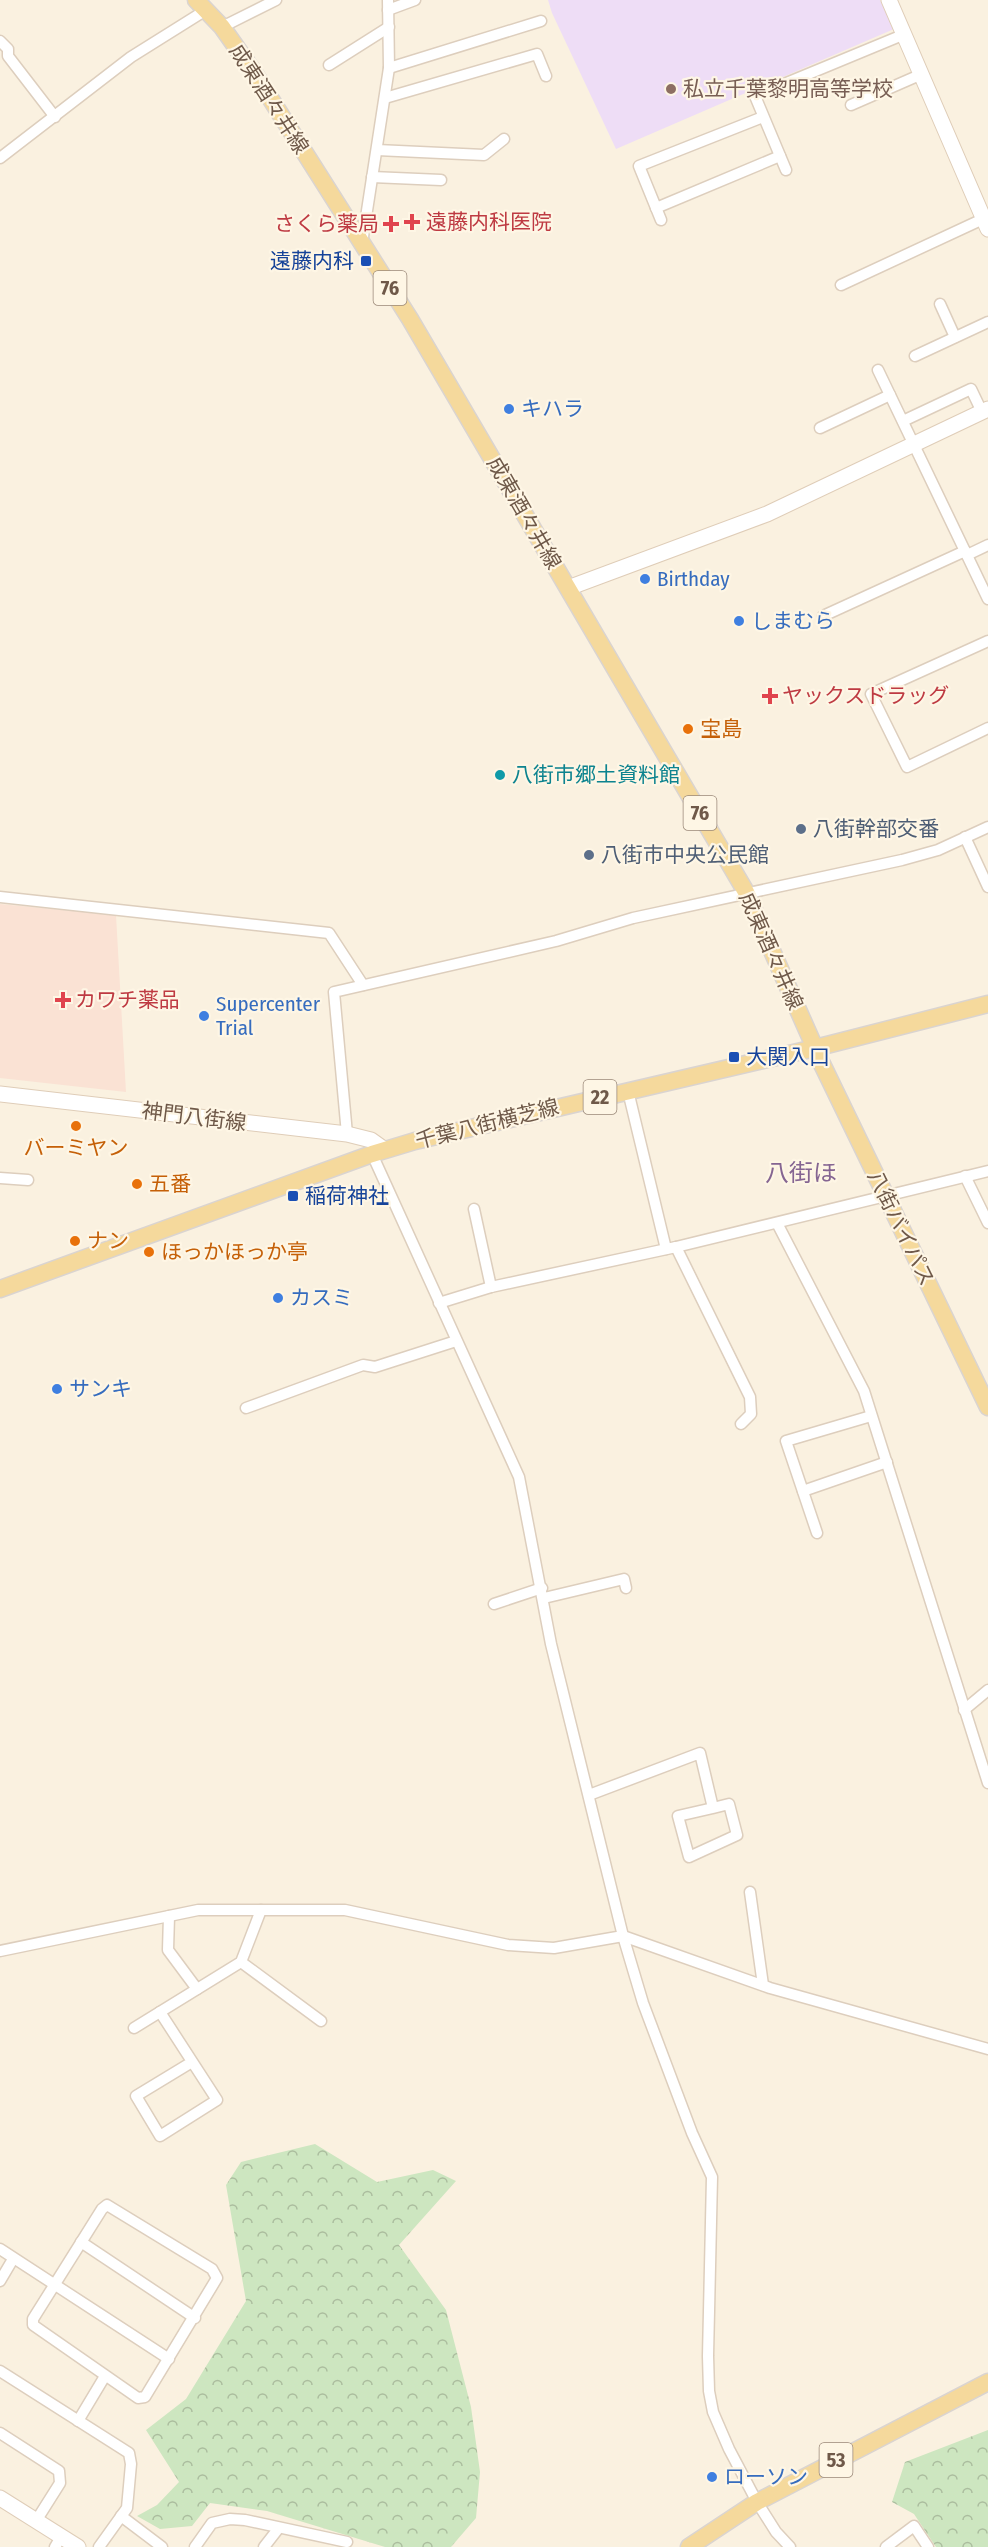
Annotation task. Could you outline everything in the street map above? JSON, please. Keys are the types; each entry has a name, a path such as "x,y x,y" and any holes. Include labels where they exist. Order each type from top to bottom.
{"main road":[{"name":"成東酒々井線","path":"201,5 222,27 253,71 410,319 746,892 815,1048"},
{"name":"千葉八街横芝線","path":"0,1289 378,1152 628,1090 815,1048 988,1004"},
{"name":"八街バイパス","path":"815,1048 988,1407"},
{"name":"53","path":"689,2547 757,2502 988,2382"}],"street":[{"path":"222,27 276,0"},
{"path":"362,243 389,68 388,5 415,0"},
{"path":"841,285 986,224 889,0"},
{"path":"0,158 201,5"},
{"path":"389,68 541,21"},
{"path":"328,65 389,27"},
{"path":"786,170 755,96 905,34"},
{"path":"0,41 8,49 8,56 55,117"},
{"path":"385,98 537,54 546,76"},
{"path":"851,105 922,74"},
{"path":"661,220 639,166 764,117"},
{"path":"377,150 484,155 504,139"},
{"path":"656,208 780,156"},
{"path":"372,177 441,180"},
{"path":"940,304 955,337"},
{"path":"915,356 988,322"},
{"path":"878,370 987,594"},
{"path":"568,588 767,514 985,411 971,389 903,420"},
{"path":"820,428 891,395"},
{"path":"823,616 988,545"},
{"path":"988,641 871,694 907,766 988,728"},
{"path":"347,1134 334,992 556,941 633,918 902,860 938,850 988,827"},
{"path":"965,837 988,887"},
{"path":"0,897 329,933 363,985"},
{"path":"628,1090 671,1248 750,1397 751,1414 741,1424"},
{"name":"神門八街線","path":"0,1094 347,1134 371,1140 378,1152"},
{"path":"378,1152 439,1303 519,1478 551,1644 623,1936 644,2003 692,2133 712,2177 708,2391 713,2412 757,2502 776,2532 790,2547"},
{"path":"439,1303 491,1287 671,1248 988,1171"},
{"path":"965,1176 988,1223"},
{"path":"0,1178 28,1180"},
{"path":"474,1209 491,1287"},
{"path":"777,1223 864,1391 988,1783"},
{"path":"246,1408 363,1365 375,1367 456,1341"},
{"path":"817,1533 786,1441 871,1416"},
{"path":"802,1491 887,1462"},
{"path":"494,1604 624,1579 626,1588"},
{"path":"964,1710 988,1690"},
{"path":"589,1795 699,1752 713,1808"},
{"path":"729,1804 737,1835 689,1857 678,1816 713,1808 729,1804"},
{"path":"750,1892 763,1986"},
{"path":"0,1951 198,1910 345,1910 507,1946 554,1948 623,1936 763,1986 988,2049"},
{"path":"134,2028 241,1962 261,1910"},
{"path":"169,1916 168,1950 198,1989"},
{"path":"241,1962 321,2021"},
{"path":"160,2012 217,2100 160,2136 136,2096 192,2062"},
{"path":"107,2205 212,2270 218,2278 145,2397 138,2398 33,2325 33,2319 54,2285 102,2209 107,2205"},
{"path":"81,2242 195,2318"},
{"path":"0,2249 169,2359"},
{"path":"0,2281 14,2259"},
{"path":"0,2371 129,2453 131,2464 127,2508 99,2547"},
{"path":"78,2421 105,2376"},
{"path":"0,2433 59,2471 60,2483 36,2521"},
{"path":"0,2499 36,2521 58,2542 78,2547"},
{"path":"121,2516 162,2547"},
{"path":"195,2547 212,2523 245,2520 278,2529 347,2542"},
{"path":"886,2547 914,2526 928,2547"},
{"path":"264,2547 278,2529"}],"shaded area":[{"name":"私立千葉黎明高等学校","path":"548,0 880,0 894,29 616,149"},
{"path":"0,904 116,915 126,1092 0,1078"}],"green space":[{"path":"315,2144 377,2182 433,2170 456,2181 399,2245 446,2310 471,2407 480,2472 476,2518 451,2547 385,2547 267,2511 210,2503 192,2526 160,2529 137,2516 157,2505 179,2482 146,2430 186,2399 246,2301 226,2185 241,2162"},
{"path":"988,2430 988,2547 936,2547 914,2514 892,2502 905,2462"}],"place":[{"name":"私立千葉黎明高等学校","path":"671,89"},
{"name":"遠藤内科医院","path":"412,222"},
{"name":"さくら薬局","path":"391,224"},
{"name":"遠藤内科","path":"366,261"},
{"name":"キハラ","path":"509,409"},
{"name":"Birthday","path":"645,579"},
{"name":"しまむら","path":"739,621"},
{"name":"ヤックスドラッグ","path":"770,696"},
{"name":"宝島","path":"688,729"},
{"name":"八街市郷土資料館","path":"500,775"},
{"name":"八街幹部交番","path":"801,829"},
{"name":"八街市中央公民館","path":"589,855"},
{"name":"カワチ薬品","path":"63,1000"},
{"name":"Supercenter Trial","path":"204,1016"},
{"name":"大関入口","path":"734,1057"},
{"name":"バーミヤン","path":"76,1126"},
{"name":"五番","path":"137,1184"},
{"name":"稲荷神社","path":"293,1196"},
{"name":"ナン","path":"75,1241"},
{"name":"ほっかほっか亭","path":"149,1252"},
{"name":"カスミ","path":"278,1298"},
{"name":"サンキ","path":"57,1389"},
{"name":"ローソン","path":"712,2477"}],"district":[{"name":"八街ほ","path":"801,1173"}]}
